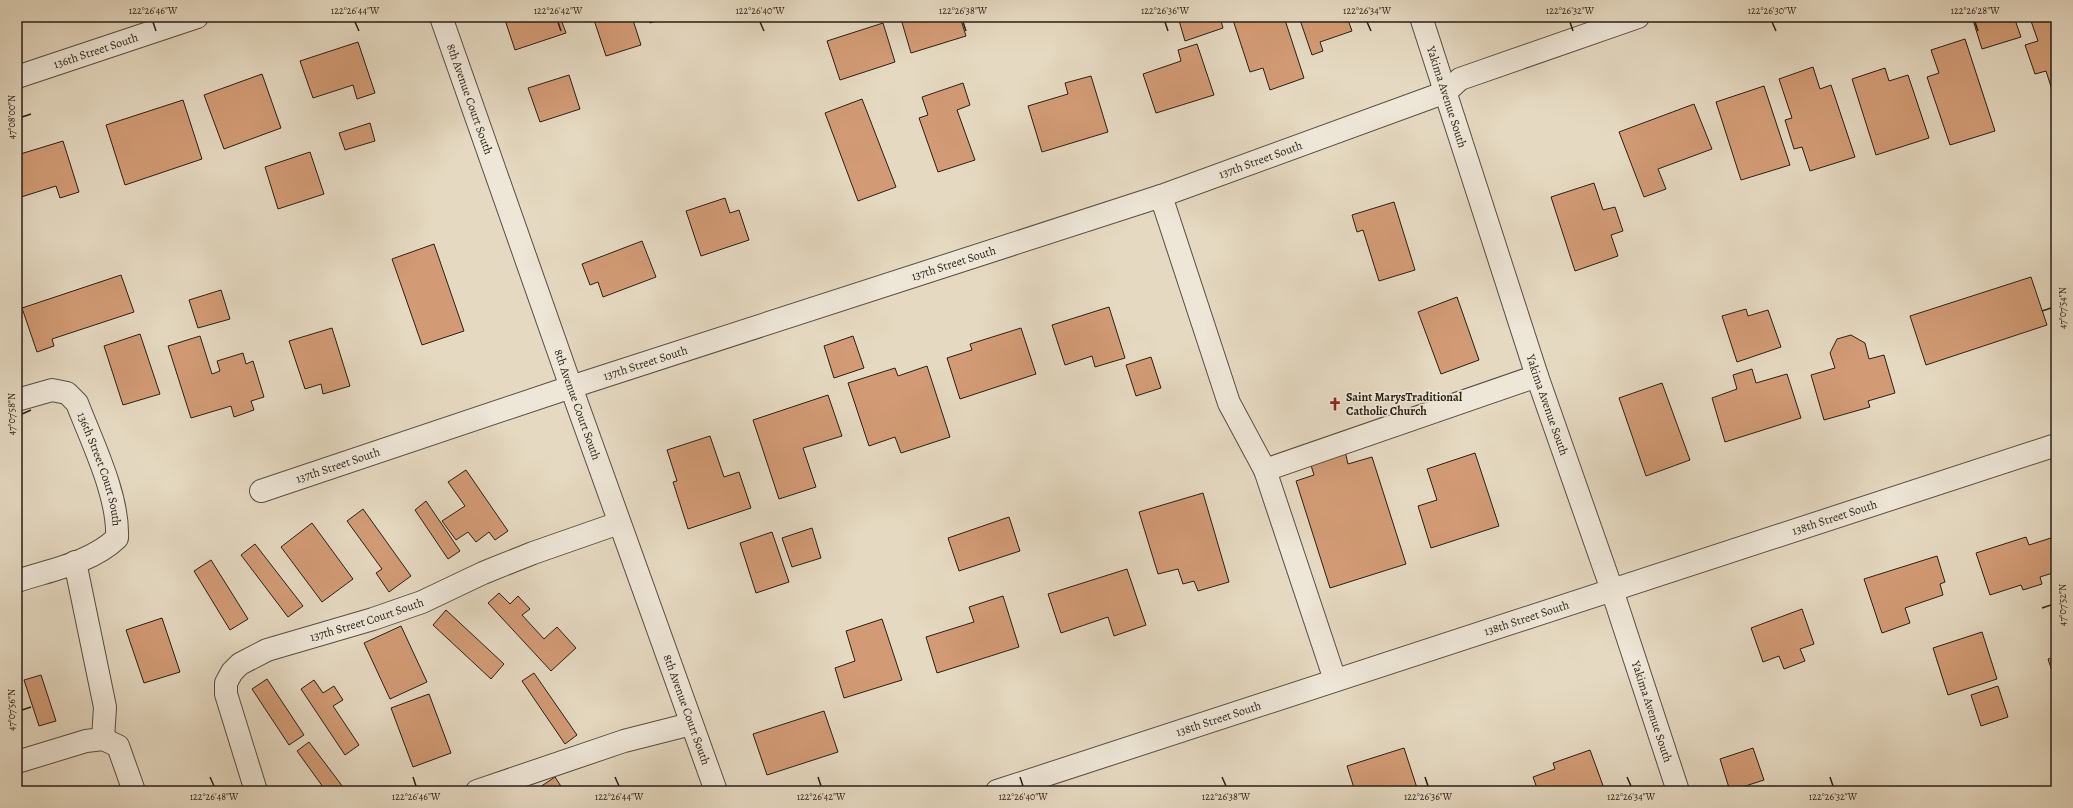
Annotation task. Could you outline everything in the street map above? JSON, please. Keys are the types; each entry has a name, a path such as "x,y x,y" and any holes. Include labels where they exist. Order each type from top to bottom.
{"street":[{"name":"136th Street South","path":"17,77 197,17"},
{"name":"8th Avenue Court South","path":"441,17 690,724 716,791"},
{"name":"Yakima Avenue South","path":"1422,17 1537,376 1612,590 1678,791"},
{"name":"137th Street South","path":"261,491 571,387 1161,196 1446,92 1460,78 1638,17"},
{"path":"1161,196 1229,403 1265,470 1335,680"},
{"path":"1265,470 1537,376"},
{"name":"136th Street Court South","path":"17,400 52,390 67,393 77,403 113,499 116,518 116,538 105,549 75,562"},
{"name":"138th Street South","path":"997,791 2056,445"},
{"name":"137th Street Court South","path":"256,791 226,694 226,683 232,672 240,664 267,650 373,619 422,602 483,573 533,553 619,524"},
{"path":"17,581 75,562 105,707 103,739"},
{"path":"477,791 624,741 690,724"},
{"path":"17,762 86,741 103,739 118,746 134,791"}],"building":[{"path":"504,17 560,17 566,33 515,50"},
{"path":"593,17 632,17 641,45 606,56"},
{"path":"648,17 668,17 650,23"},
{"path":"908,17 960,17 966,36 911,53 901,19"},
{"path":"1178,17 1220,17 1223,28 1185,41"},
{"path":"1232,17 1284,17 1304,78 1270,90 1263,68 1250,72"},
{"path":"1299,17 1347,17 1352,31 1320,42 1323,51 1312,55"},
{"path":"1972,17 2014,17 2021,37 1982,49"},
{"path":"2045,17 2056,17 2056,102 2046,71 2035,74 2025,45 2038,41 2031,21"},
{"path":"883,23 895,62 840,80 827,41"},
{"path":"1965,39 1995,131 1950,145 1927,77 1939,73 1931,50"},
{"path":"358,42 375,93 357,99 353,85 313,98 300,61"},
{"path":"1197,44 1214,95 1156,113 1143,74 1181,61 1178,50"},
{"path":"1813,67 1820,89 1831,85 1855,157 1810,171 1802,147 1794,149 1785,120 1792,118 1779,79"},
{"path":"1885,68 1889,81 1908,75 1929,138 1876,155 1852,79"},
{"path":"262,74 281,128 224,149 204,95"},
{"path":"569,75 580,109 540,122 528,88"},
{"path":"1091,76 1108,132 1042,152 1028,106 1068,94 1065,83"},
{"path":"963,83 970,105 957,110 975,160 938,172 919,118 928,115 922,97"},
{"path":"1764,86 1790,165 1741,180 1716,102"},
{"path":"862,99 896,187 858,201 825,113"},
{"path":"183,100 202,159 125,185 106,125"},
{"path":"1694,104 1712,149 1658,169 1666,189 1644,197 1619,132"},
{"path":"370,123 375,141 345,150 339,133"},
{"path":"63,141 79,192 60,198 56,186 18,198 17,155"},
{"path":"310,152 324,194 278,209 265,167"},
{"path":"1594,183 1603,210 1615,207 1623,231 1611,235 1618,256 1575,271 1551,197"},
{"path":"725,198 730,213 739,210 749,240 701,256 686,211"},
{"path":"1394,202 1415,270 1379,281 1363,230 1357,232 1352,215"},
{"path":"642,241 656,277 603,297 598,282 590,285 582,264"},
{"path":"434,244 464,331 422,345 392,259"},
{"path":"121,275 134,312 52,339 54,346 37,352 22,308"},
{"path":"2031,277 2047,325 1926,365 1910,316"},
{"path":"221,290 230,319 198,328 189,300"},
{"path":"1457,297 1479,360 1441,374 1418,312"},
{"path":"1109,307 1125,358 1095,367 1092,356 1065,365 1052,325"},
{"path":"1746,309 1748,316 1768,310 1781,347 1737,362 1722,316"},
{"path":"332,328 350,386 323,394 321,384 305,389 289,341"},
{"path":"1021,328 1036,374 960,399 947,358 972,350 970,344"},
{"path":"140,334 160,394 123,405 104,346"},
{"path":"1851,335 1865,343 1869,359 1884,355 1895,393 1868,401 1870,407 1824,420 1811,375 1835,368 1830,353 1837,339"},
{"path":"200,336 212,374 220,371 217,361 243,353 246,364 253,361 264,397 251,401 254,410 234,417 231,406 191,418 168,346"},
{"path":"853,336 864,368 834,378 824,346"},
{"path":"1151,357 1161,388 1136,396 1126,365"},
{"path":"927,366 950,437 901,453 895,437 869,446 848,383 895,368 898,376"},
{"path":"1752,369 1756,383 1787,374 1801,418 1725,442 1712,398 1737,389 1733,375"},
{"path":"1662,383 1690,460 1646,476 1619,398"},
{"path":"828,395 842,436 803,448 816,487 779,499 753,420"},
{"path":"710,436 724,477 739,472 751,508 688,529 673,482 677,481 667,450"},
{"path":"1345,451 1348,464 1372,457 1406,564 1330,588 1296,481 1314,475 1310,462"},
{"path":"1475,453 1499,526 1431,548 1418,506 1437,500 1427,469"},
{"path":"466,470 508,531 495,540 489,532 476,542 468,532 456,540 442,521 465,506 448,482"},
{"path":"1203,493 1229,582 1198,591 1194,581 1183,584 1178,569 1158,574 1139,512"},
{"path":"426,501 460,551 448,559 415,510"},
{"path":"363,509 411,576 389,592 376,573 382,569 347,521"},
{"path":"1009,517 1020,551 959,571 948,538"},
{"path":"312,523 353,579 322,602 281,547"},
{"path":"812,528 821,558 792,567 782,538"},
{"path":"772,532 789,582 756,593 740,543"},
{"path":"2026,537 2029,545 2051,538 2056,553 2056,572 2040,577 2042,584 2023,590 2021,585 1990,595 1976,553"},
{"path":"17,543 21,556 17,557"},
{"path":"255,544 303,606 288,617 241,555"},
{"path":"1937,556 1945,582 1940,584 1943,595 1905,608 1910,623 1882,633 1864,579"},
{"path":"211,560 248,619 230,630 194,571"},
{"path":"1127,569 1146,625 1114,636 1108,617 1061,633 1048,594"},
{"path":"2056,579 2056,593 2051,581"},
{"path":"499,593 510,604 518,596 530,609 522,615 544,639 557,627 576,648 551,671 488,603"},
{"path":"1003,596 1019,647 937,673 926,637 974,622 969,607"},
{"path":"1802,609 1814,644 1800,649 1805,661 1784,669 1779,656 1763,662 1751,628"},
{"path":"446,610 504,664 491,679 433,625"},
{"path":"162,618 180,672 144,683 126,630"},
{"path":"882,619 902,680 844,698 835,668 855,661 846,631"},
{"path":"401,626 427,682 390,699 364,643"},
{"path":"1982,632 1997,679 1948,695 1933,648"},
{"path":"2056,657 2056,683 2048,659"},
{"path":"534,673 577,735 565,744 522,681"},
{"path":"41,675 56,721 39,726 24,680"},
{"path":"267,679 304,735 289,745 252,689"},
{"path":"314,680 323,693 334,686 343,700 333,706 359,745 345,755 301,689"},
{"path":"1998,686 2008,717 1981,726 1971,695"},
{"path":"429,694 451,753 413,767 391,708"},
{"path":"824,711 838,752 767,775 753,734"},
{"path":"309,742 346,791 326,791 297,751"},
{"path":"1404,748 1418,791 1355,791 1347,766"},
{"path":"1753,748 1764,780 1730,791 1720,759"},
{"path":"1590,750 1605,791 1538,791 1533,777 1555,769 1553,763"},
{"path":"555,777 564,791 538,791 537,789"}],"place":[{"name":"Saint MarysTraditional Catholic Church","path":"1335,404"}]}
